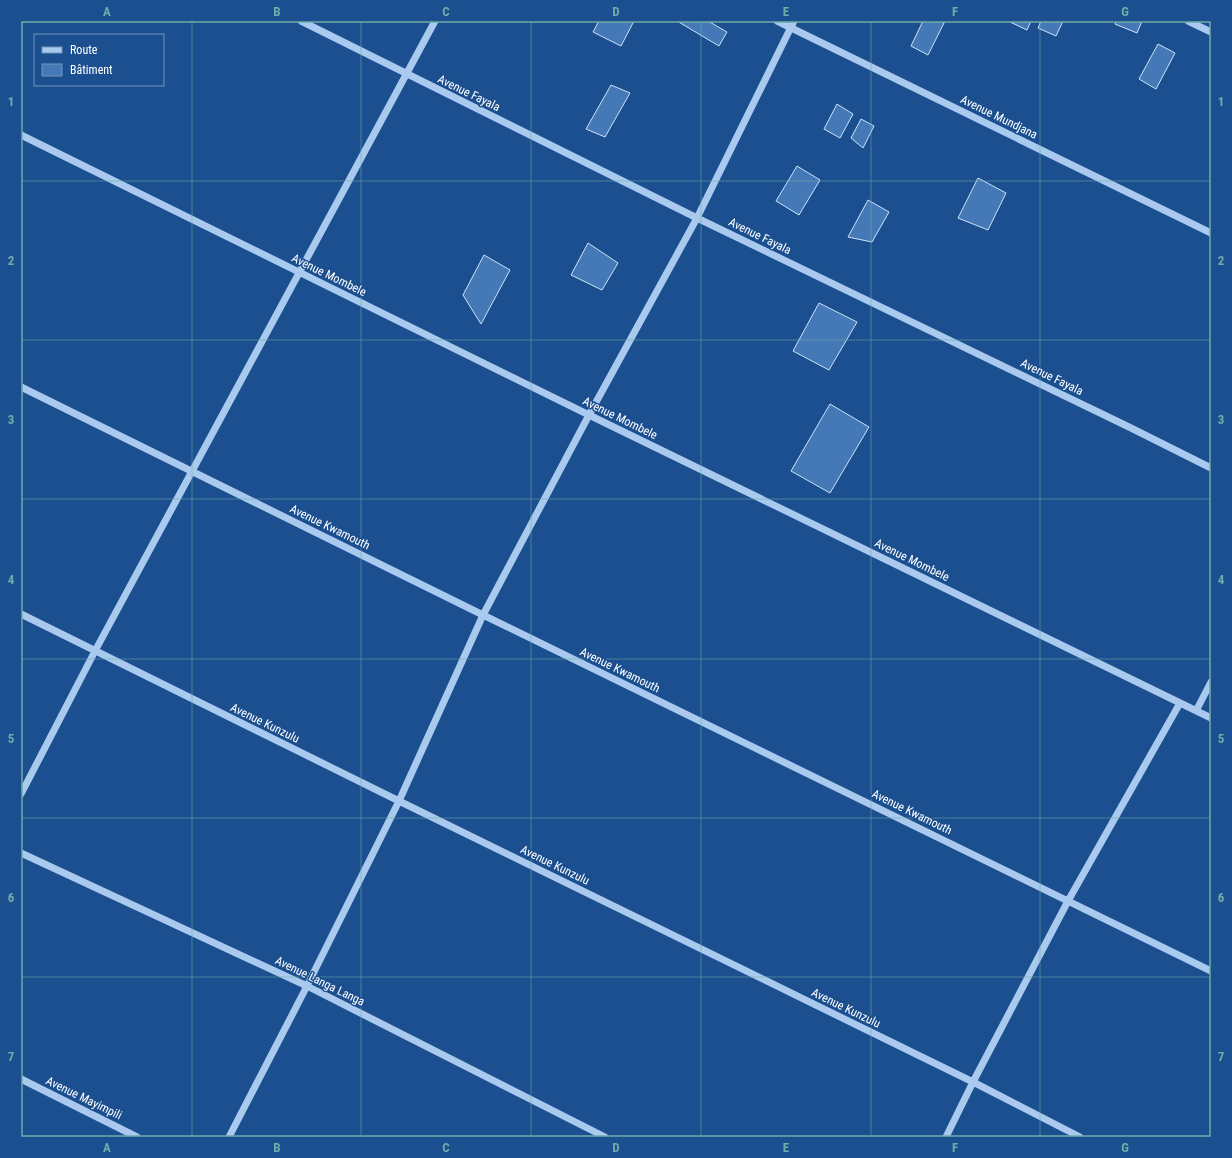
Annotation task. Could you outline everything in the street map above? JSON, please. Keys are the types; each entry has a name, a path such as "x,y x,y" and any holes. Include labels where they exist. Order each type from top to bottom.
{"street":[{"name":"Avenue Fayala","path":"301,21 697,218 1211,468"},
{"path":"21,794 95,651 435,21"},
{"name":"Avenue Mundjana","path":"777,21 793,24 1211,233"},
{"path":"1188,21 1211,32"},
{"path":"229,1137 307,986 399,801 483,615 589,415 697,218 793,24"},
{"name":"Avenue Mombele","path":"21,135 589,415 1211,718"},
{"name":"Avenue Kwamouth","path":"21,387 1211,971"},
{"name":"Avenue Kunzulu","path":"21,614 973,1082 1080,1137"},
{"path":"1196,711 1211,682"},
{"path":"946,1137 973,1082 1068,901 1180,703"},
{"name":"Avenue Langa Langa","path":"21,853 307,986 605,1137"},
{"name":"Avenue Mayimpili","path":"21,1079 138,1137"}],"building":[{"path":"599,21 634,21 621,46 593,32"},
{"path":"677,21 708,21 727,32 719,46"},
{"path":"923,21 945,21 928,55 911,46"},
{"path":"1008,21 1031,21 1027,30"},
{"path":"1041,21 1063,21 1056,36 1038,28"},
{"path":"1116,21 1142,21 1137,33 1115,24"},
{"path":"1158,44 1175,53 1156,89 1139,79"},
{"path":"611,85 630,93 605,137 586,129"},
{"path":"837,104 853,114 840,138 824,129"},
{"path":"861,119 874,126 863,148 851,138"},
{"path":"797,166 820,180 799,215 776,201"},
{"path":"978,178 1006,193 988,230 958,218"},
{"path":"868,200 889,212 872,242 848,237"},
{"path":"588,243 618,263 602,290 571,275"},
{"path":"484,255 510,270 481,324 463,295"},
{"path":"819,303 857,322 829,370 793,351"},
{"path":"830,404 869,427 830,493 791,471"}]}
